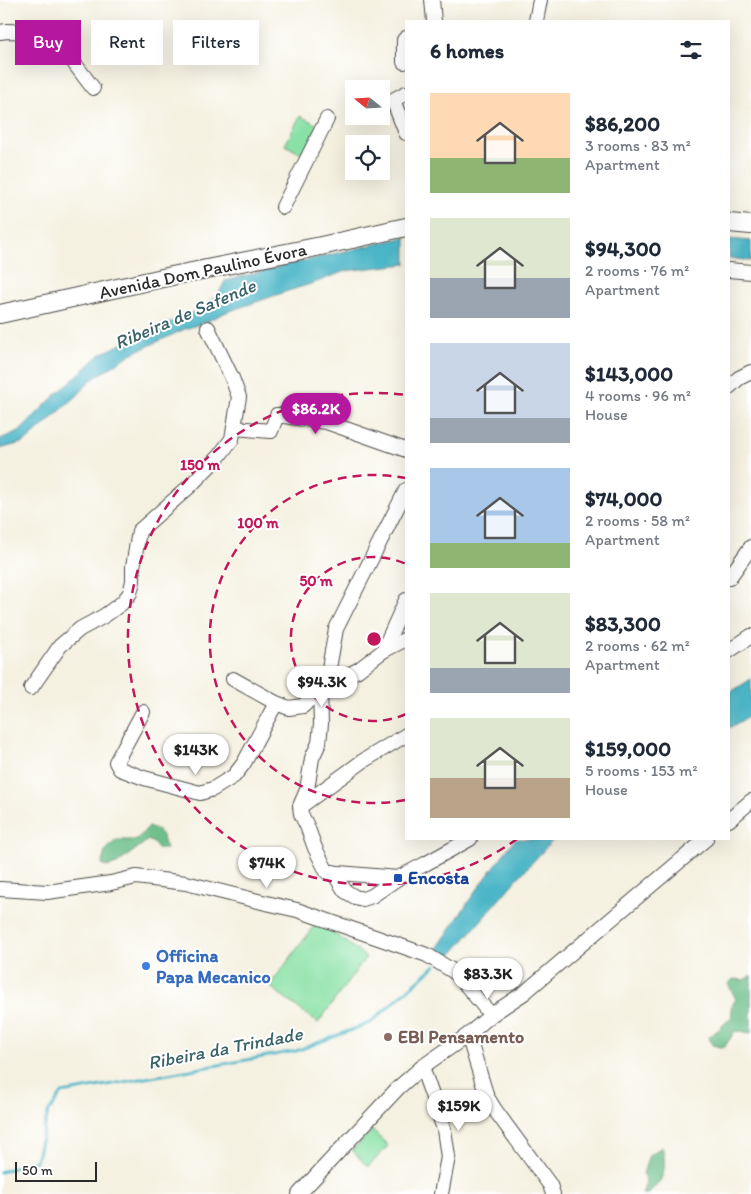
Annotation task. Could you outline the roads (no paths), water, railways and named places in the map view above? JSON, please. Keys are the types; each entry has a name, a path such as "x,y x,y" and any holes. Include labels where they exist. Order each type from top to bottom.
{"main road":[{"path":"730,223 751,225"},
{"name":"Avenida Dom Paulino Évora","path":"0,314 405,227"}],"street":[{"path":"432,0 434,20"},
{"path":"536,20 540,0"},
{"path":"0,32 45,32 68,55 93,88"},
{"path":"404,62 405,39"},
{"path":"405,94 394,100 405,130"},
{"path":"283,207 327,118"},
{"path":"730,270 751,272"},
{"path":"31,688 60,646 80,629 104,616 122,603 130,593 133,581 133,567 139,531 190,486 220,456 232,439 239,397 208,328"},
{"path":"730,387 739,378 751,372"},
{"path":"234,428 271,431 277,415 326,422 405,450"},
{"path":"233,679 276,703 290,708 303,706 320,689 328,674 336,629 405,492"},
{"path":"730,577 751,547"},
{"path":"383,651 405,602"},
{"path":"730,650 751,636"},
{"path":"320,689 358,670 383,651 405,640"},
{"path":"320,689 321,724 319,743 312,758 307,790 300,806 301,814 327,872 398,878"},
{"path":"143,712 116,762 120,769 144,778 200,792 213,789 234,776 245,761 276,703"},
{"path":"300,806 363,761 405,736"},
{"path":"730,819 751,801"},
{"path":"333,872 345,891 359,899 363,899 372,896 398,878 468,840"},
{"path":"300,1194 390,1096 422,1067 468,1036 492,1015 524,993 705,840"},
{"path":"0,890 47,892 104,884 136,877 186,883 297,910 427,955 456,973 492,1015"},
{"path":"468,1036 487,1097 550,1185 553,1194"},
{"path":"422,1067 444,1129 448,1157 441,1194"}],"water":[{"path":"405,237 405,264 345,271 224,313 185,329 131,354 90,381 78,395 25,442 0,449 0,439 21,430 50,400 101,354 201,309 219,293 225,281"},
{"path":"730,239 751,241 751,261 730,258"},
{"path":"751,679 751,715 730,727 730,692"},
{"path":"514,840 553,840 447,960 436,950 473,895"}],"waterway":[{"name":"Ribeira da Trindade","path":"0,1172 36,1161 48,1113 62,1093 296,1051 370,1023 436,965"}],"place":[{"name":"Encosta","path":"398,878"},
{"name":"Officina Papa Mecanico","path":"146,966"},
{"name":"EBI Pensamento","path":"388,1037"}],"water label":[{"name":"Ribeira de Safende","path":"185,314"}]}
